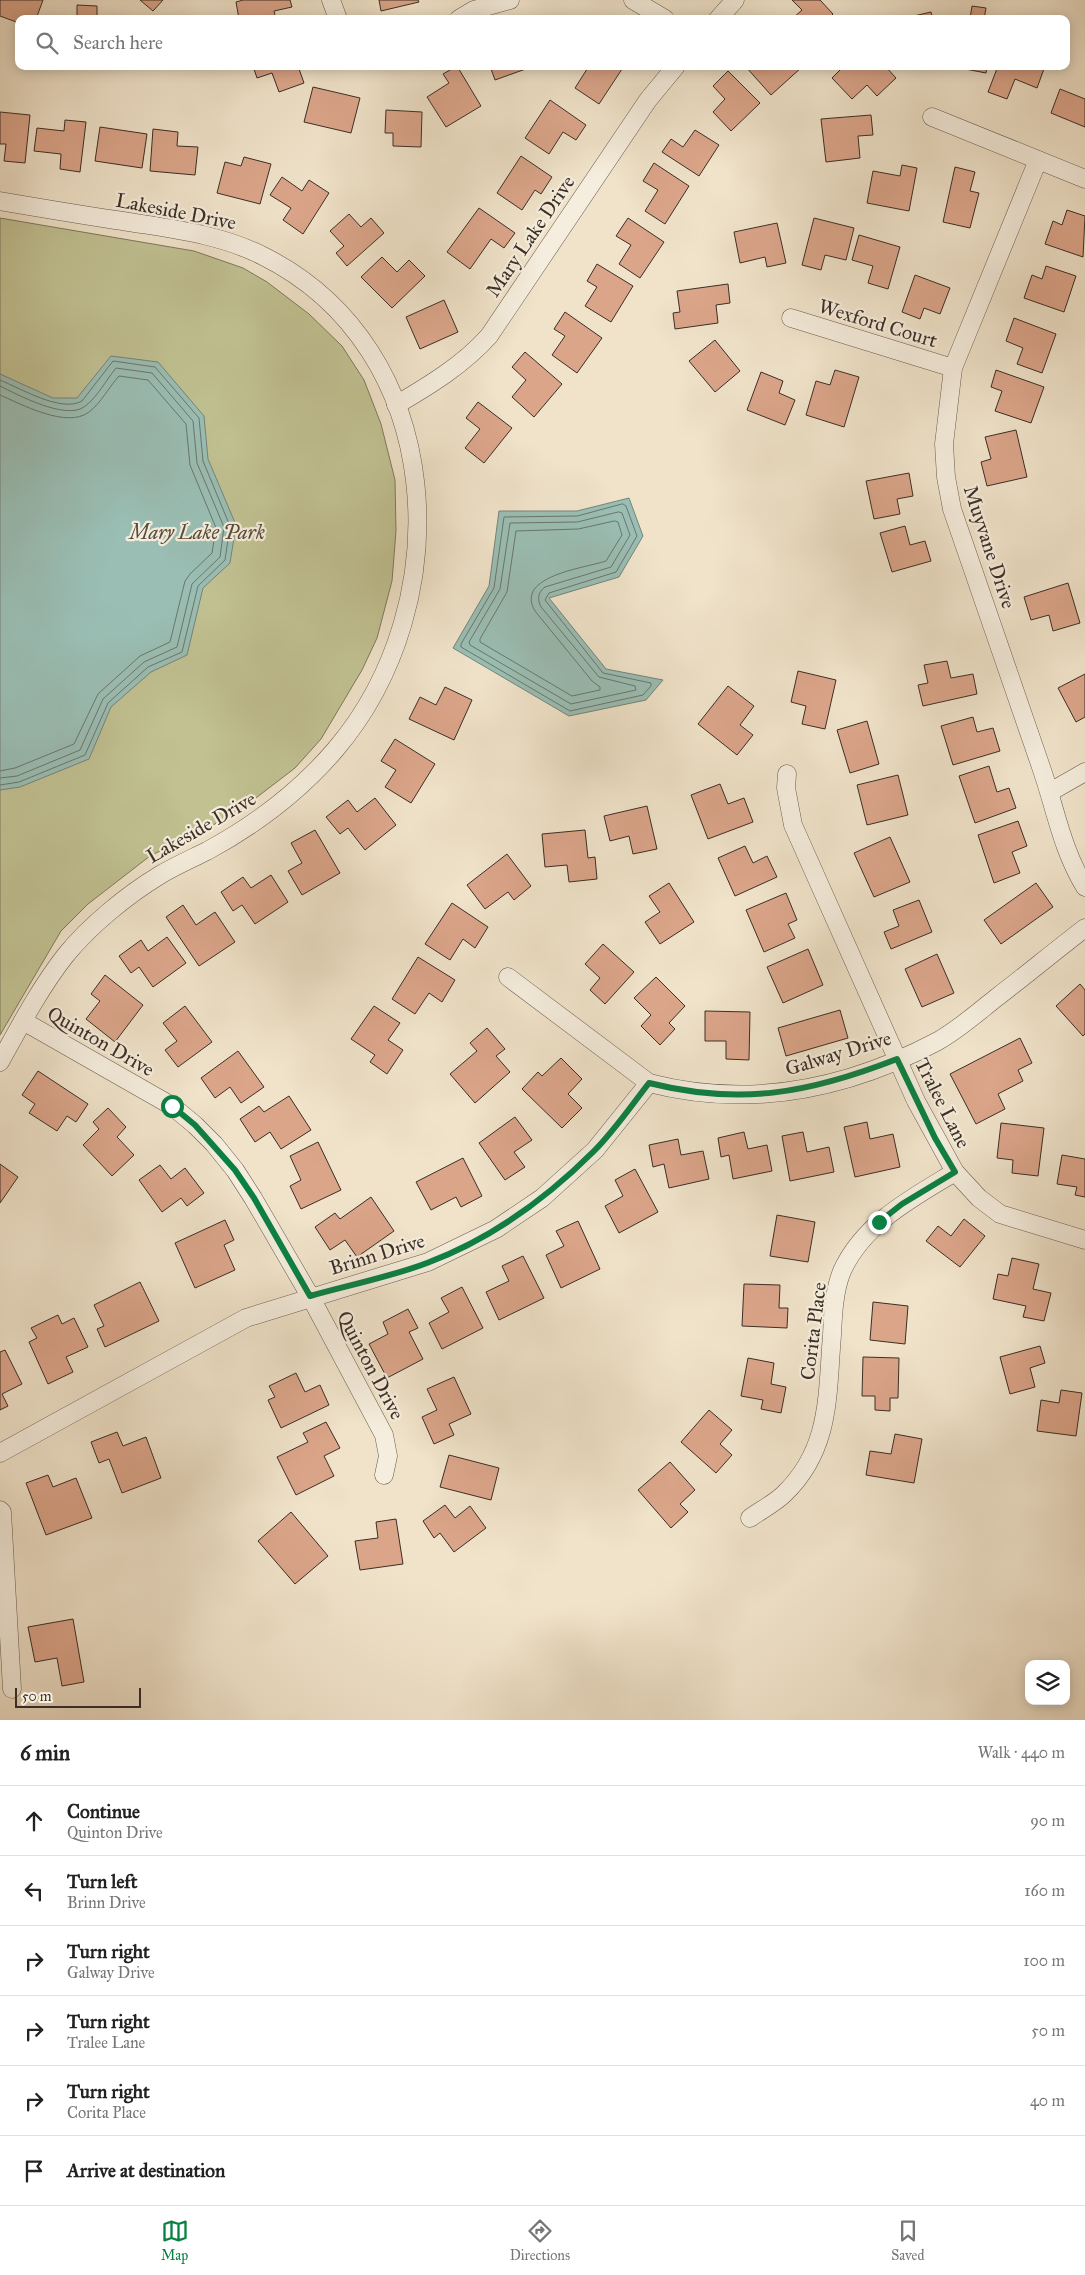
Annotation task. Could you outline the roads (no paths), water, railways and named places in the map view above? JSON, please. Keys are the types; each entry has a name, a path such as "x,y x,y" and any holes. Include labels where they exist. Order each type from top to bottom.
{"street":[{"path":"331,0 337,15"},
{"path":"465,15 474,10 510,0"},
{"path":"633,0 658,15"},
{"path":"722,15 735,0"},
{"name":"Mary Lake Drive","path":"396,405 450,371 472,354 489,336 648,100 673,70"},
{"path":"932,117 1085,179"},
{"name":"Muyvane Drive","path":"1038,160 953,368 944,444 946,477 952,509 1050,792 1065,846 1075,872 1085,887"},
{"name":"Lakeside Drive","path":"0,201 192,232 227,241 262,255 306,283 353,326 373,356 396,405 412,453 416,484 417,554 406,616 398,642 371,699 336,749 306,781 273,810 227,839 161,874 129,897 84,934 64,957 23,1021 0,1062"},
{"name":"Wexford Court","path":"791,318 953,368"},
{"path":"1050,792 1085,772"},
{"name":"Tralee Lane","path":"787,774 786,788 793,825 897,1059 935,1138 955,1172 978,1198 1000,1214 1085,1240"},
{"name":"Galway Drive","path":"508,977 649,1083 729,1096 768,1095 808,1089 858,1074 939,1040 968,1020 1085,928"},
{"name":"Quinton Drive","path":"23,1021 172,1106 195,1125 235,1170 254,1198 310,1296 384,1435 388,1456 384,1475"},
{"name":"Brinn Drive","path":"0,1453 246,1318 310,1296 428,1262 457,1250 522,1213 560,1183 595,1150 649,1083"},
{"name":"Corita Place","path":"750,1518 783,1496 797,1481 812,1458 823,1431 834,1300 843,1270 879,1222 902,1204 955,1172"},
{"path":"0,1510 2,1512 12,1688"}],"water":[{"path":"111,356 158,362 204,416 208,459 236,525 230,563 203,588 187,655 151,672 111,707 89,759 20,787 0,790 0,374 53,398 77,398"},
{"path":"629,498 643,536 619,577 549,598 606,669 663,680 646,700 569,716 453,648 489,586 499,511 577,511"}],"park label":[{"name":"Mary Lake Park","path":"197,532"}]}
